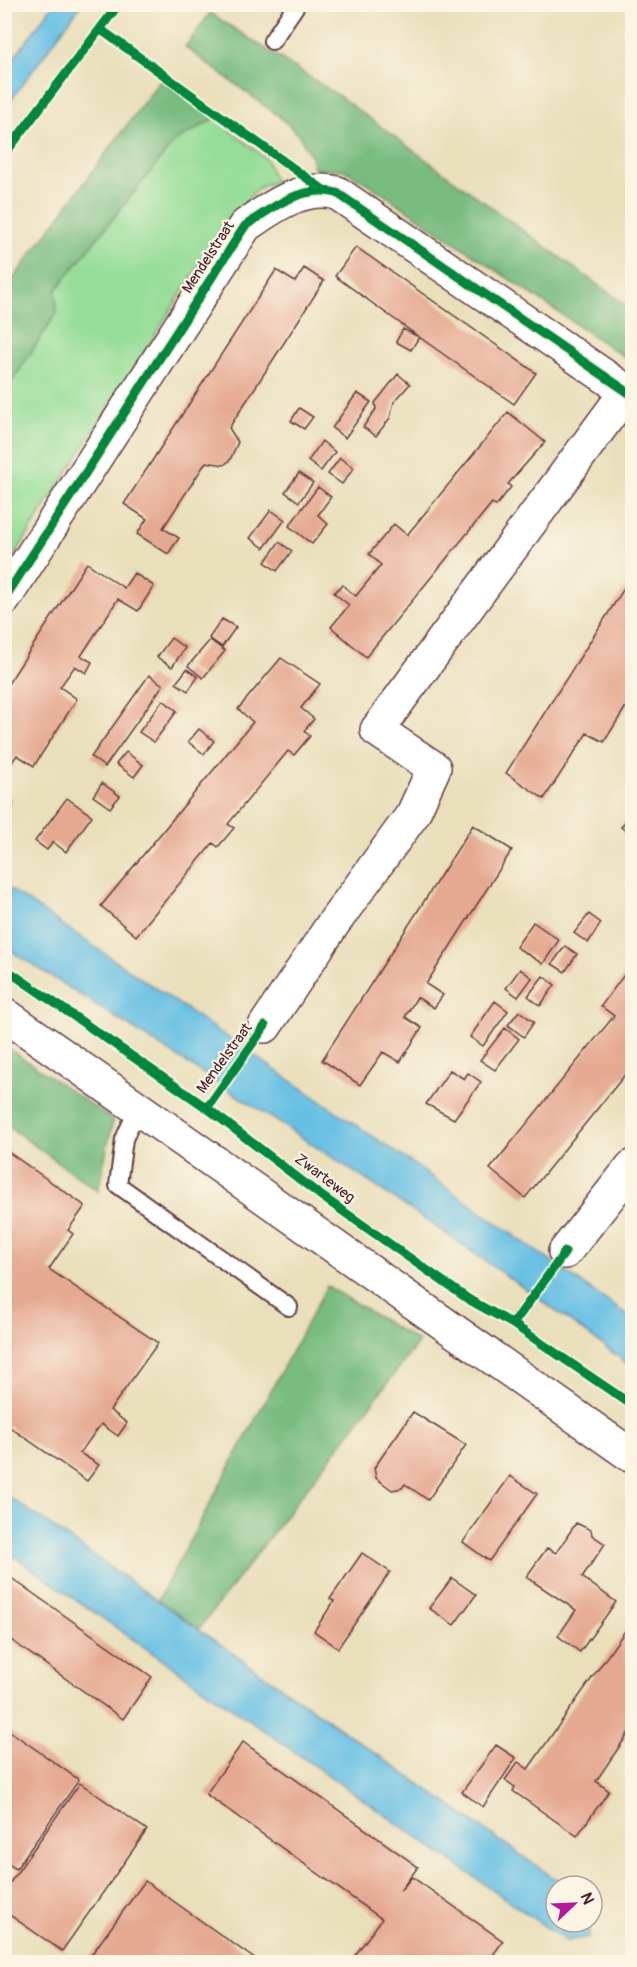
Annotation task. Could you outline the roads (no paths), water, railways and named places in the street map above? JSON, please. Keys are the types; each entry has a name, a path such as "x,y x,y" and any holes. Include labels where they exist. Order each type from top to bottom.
{"street":[{"name":"Mendelstraat","path":"4,599 245,226 279,202 322,189 337,193 630,393 377,730 434,768 413,814 333,924 265,1026"},
{"path":"4,1014 633,1456"},
{"path":"565,1252 633,1167"}],"lane":[{"path":"272,40 297,4"},
{"path":"138,1108 124,1140 118,1185 288,1307"}],"water":[{"path":"53,5 81,5 5,108 5,70"},
{"path":"4,885 409,1161 632,1319 632,1367 401,1203 244,1099 5,947"},
{"path":"4,1493 548,1874 544,1874 544,1926 5,1550"},
{"path":"556,1934 589,1934 589,1937 566,1941"}]}
